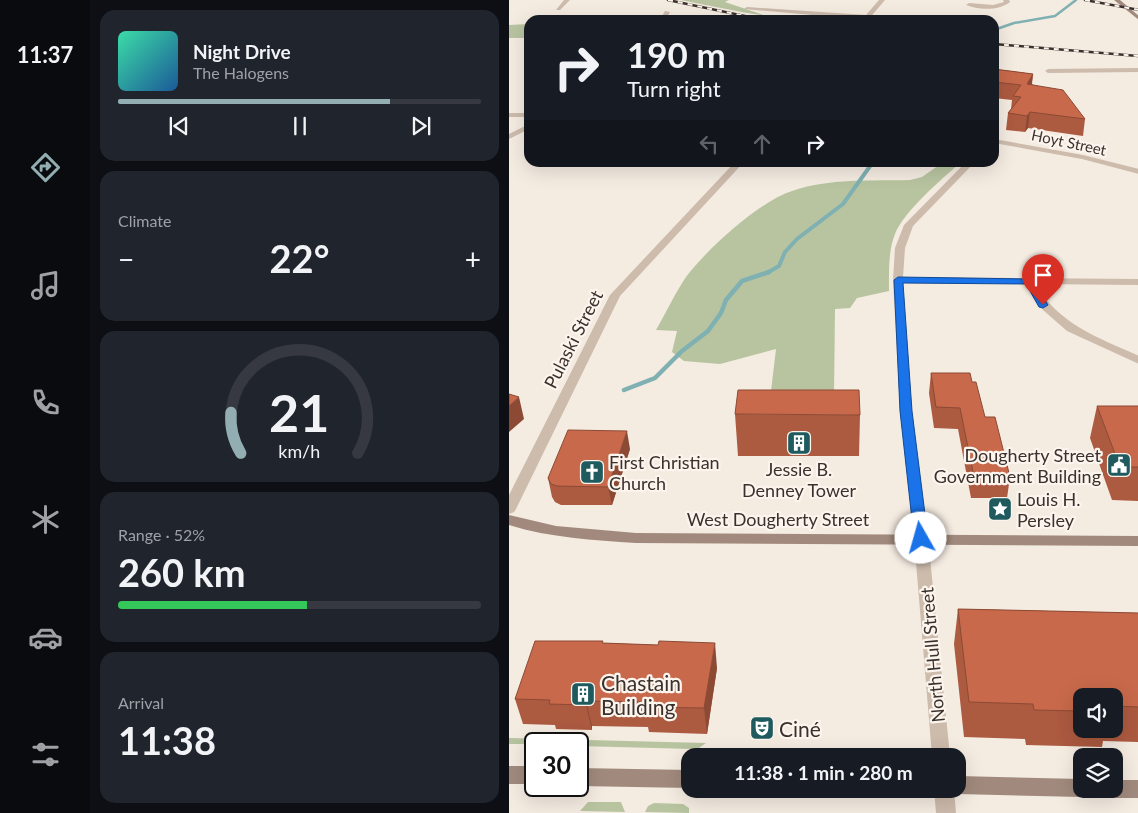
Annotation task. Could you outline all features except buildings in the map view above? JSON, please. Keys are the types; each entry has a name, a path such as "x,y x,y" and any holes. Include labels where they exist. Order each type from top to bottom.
{"main road":[{"path":"1117,0 1138,19"},
{"name":"West Dougherty Street","path":"509,520 526,526 571,534 636,538 921,538 1138,541"},
{"path":"509,775 524,775"},
{"path":"589,777 681,779"},
{"path":"966,785 1073,788"},
{"path":"1123,789 1138,789"}],"street":[{"path":"558,9 567,0"},
{"path":"870,15 882,0"},
{"path":"969,5 1001,6 1007,2 1006,0"},
{"path":"747,9 827,15"},
{"path":"1048,71 1137,71"},
{"path":"509,116 524,115"},
{"path":"509,137 524,129"},
{"name":"Hoyt Street","path":"999,142 1083,157 1138,172"},
{"name":"Pulaski Street","path":"509,509 615,295 735,167"},
{"name":"North Hull Street","path":"940,748 921,538 906,411 898,280 901,248 909,226 966,167"},
{"path":"898,280 1138,282"},
{"path":"1029,282 1043,305 1061,323 1138,360"},
{"path":"945,798 947,813"}],"green space":[{"path":"681,0 729,0 725,2 762,15"},
{"path":"524,24 524,38 509,38 509,25"},
{"path":"936,167 956,167 906,215 895,234 889,262 889,291 857,298 850,308 835,309 834,394 771,391 776,349 720,364 684,361 672,352 677,331 656,330 682,283 695,266 750,215 779,196 806,187 836,182 910,180 922,177"},
{"path":"509,738 524,738 524,744 509,744"},
{"path":"589,740 706,743 699,748 589,746"},
{"path":"588,802 621,802 625,812 580,811"},
{"path":"654,803 683,804 689,808 689,813 645,812 648,806"}],"waterway":[{"path":"999,28 1014,23 1055,16 1076,0"},
{"path":"768,272 779,266 785,252 797,239 843,204 869,167"},
{"path":"624,390 655,378 682,351 708,331 721,313 726,300 742,281 768,272"}],"railway":[{"path":"668,0 740,15"},
{"path":"1085,0 1139,10"},
{"path":"999,44 1139,56"}],"place":[{"name":"Jessie B. Denney Tower","path":"799,443"},
{"name":"Dougherty Street Government Building","path":"1119,465"},
{"name":"First Christian Church","path":"592,472"},
{"name":"Louis H. Persley","path":"1000,509"},
{"name":"Chastain Building","path":"583,694"},
{"name":"Ciné","path":"762,728"}],"route":[{"path":"921,538 906,411 903,334 898,280 1029,282 1043,305"}]}
